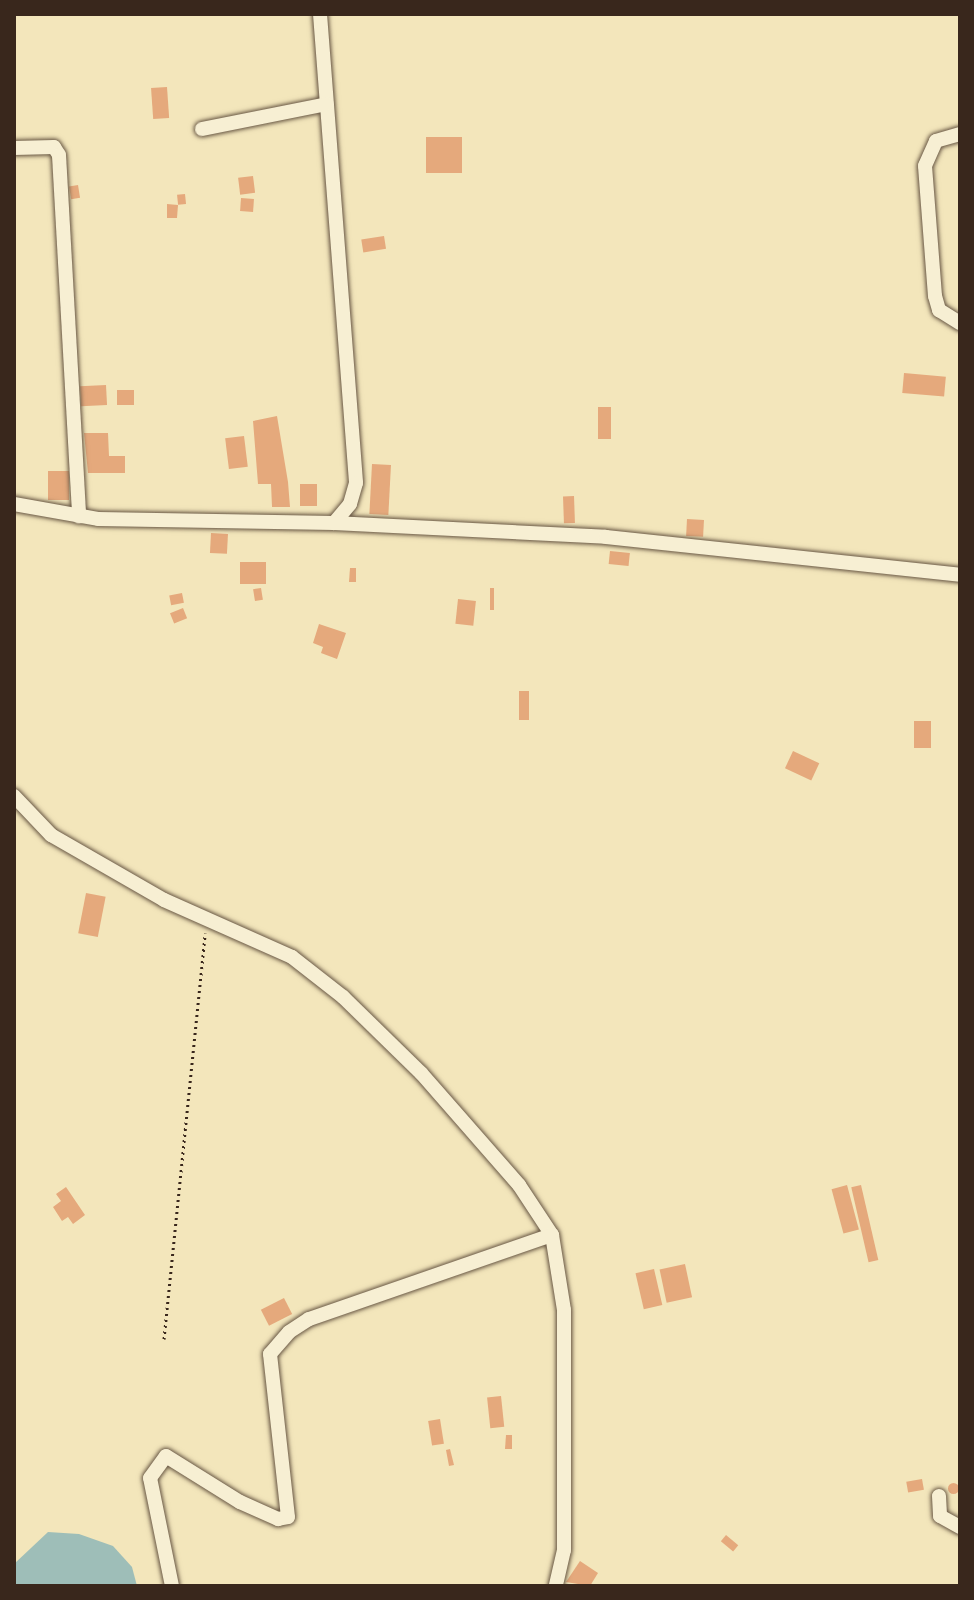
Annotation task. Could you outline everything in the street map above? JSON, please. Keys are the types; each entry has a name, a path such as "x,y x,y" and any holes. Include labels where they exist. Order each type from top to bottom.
{"street":[{"path":"320,14 356,483 350,504 334,523"},
{"path":"202,129 327,104"},
{"path":"960,134 936,141 925,166 935,296 939,310 960,323"},
{"path":"14,148 54,147 59,155 79,516"},
{"path":"14,504 79,516 334,523 606,537 960,575"},
{"path":"14,796 51,835 164,900 292,957 343,997 421,1073 519,1185 552,1235 564,1310 564,1550 556,1586"},
{"path":"172,1586 150,1478 166,1456 240,1502 278,1519 288,1517 270,1354 289,1332 309,1319 552,1235"},
{"path":"939,1496 940,1516 960,1527"}],"path":[{"path":"164,1339 207,918"}],"water":[{"path":"48,1532 79,1534 113,1546 132,1567 137,1586 14,1586 14,1564"}],"building":[{"path":"167,87 169,118 153,119 151,88"},
{"path":"426,137 462,137 462,173 426,173"},
{"path":"253,176 255,193 240,195 238,178"},
{"path":"78,185 80,198 71,199 69,186"},
{"path":"185,194 186,204 178,205 177,195"},
{"path":"241,198 254,199 253,212 240,211"},
{"path":"167,204 178,205 177,218 167,218"},
{"path":"384,236 386,249 363,252 361,240"},
{"path":"904,373 946,377 944,397 902,393"},
{"path":"106,385 107,405 81,406 80,386"},
{"path":"117,390 134,390 134,405 117,405"},
{"path":"598,407 611,407 611,439 598,439"},
{"path":"277,416 290,507 272,507 271,484 258,484 253,421"},
{"path":"84,433 108,433 109,456 125,456 125,473 88,473"},
{"path":"244,436 248,467 229,469 225,438"},
{"path":"372,464 391,465 388,515 369,514"},
{"path":"48,471 69,471 69,500 48,500"},
{"path":"300,484 317,484 317,506 300,506"},
{"path":"563,496 574,496 575,523 564,523"},
{"path":"687,519 704,520 703,537 686,536"},
{"path":"211,533 228,534 227,554 210,553"},
{"path":"610,551 630,553 629,566 609,564"},
{"path":"240,562 266,562 266,584 240,584"},
{"path":"350,568 356,568 356,582 349,582"},
{"path":"261,588 263,600 255,601 253,589"},
{"path":"490,588 494,588 494,610 490,610"},
{"path":"182,593 184,603 171,605 169,595"},
{"path":"458,599 476,601 473,626 455,624"},
{"path":"183,608 187,618 174,623 170,613"},
{"path":"319,624 346,633 337,659 321,653 323,647 313,643"},
{"path":"519,691 529,691 529,720 519,720"},
{"path":"914,721 931,721 931,748 914,748"},
{"path":"793,751 819,763 811,780 785,768"},
{"path":"86,893 106,897 98,937 78,933"},
{"path":"847,1185 859,1229 843,1234 832,1189"},
{"path":"861,1185 878,1260 869,1262 851,1187"},
{"path":"66,1187 85,1215 73,1224 68,1217 62,1221 53,1207 61,1201 56,1194"},
{"path":"685,1264 692,1297 667,1303 660,1269"},
{"path":"654,1269 662,1305 644,1309 635,1273"},
{"path":"284,1298 292,1314 269,1326 261,1310"},
{"path":"501,1396 504,1427 490,1428 487,1397"},
{"path":"440,1419 444,1444 432,1446 428,1421"},
{"path":"506,1435 512,1435 512,1449 505,1449"},
{"path":"450,1449 454,1465 449,1466 446,1450"},
{"path":"922,1479 924,1490 908,1493 906,1482"},
{"path":"953,1482 959,1488 953,1494 947,1488"},
{"path":"726,1535 738,1545 733,1551 721,1541"},
{"path":"580,1561 598,1573 590,1586 566,1582"}]}
